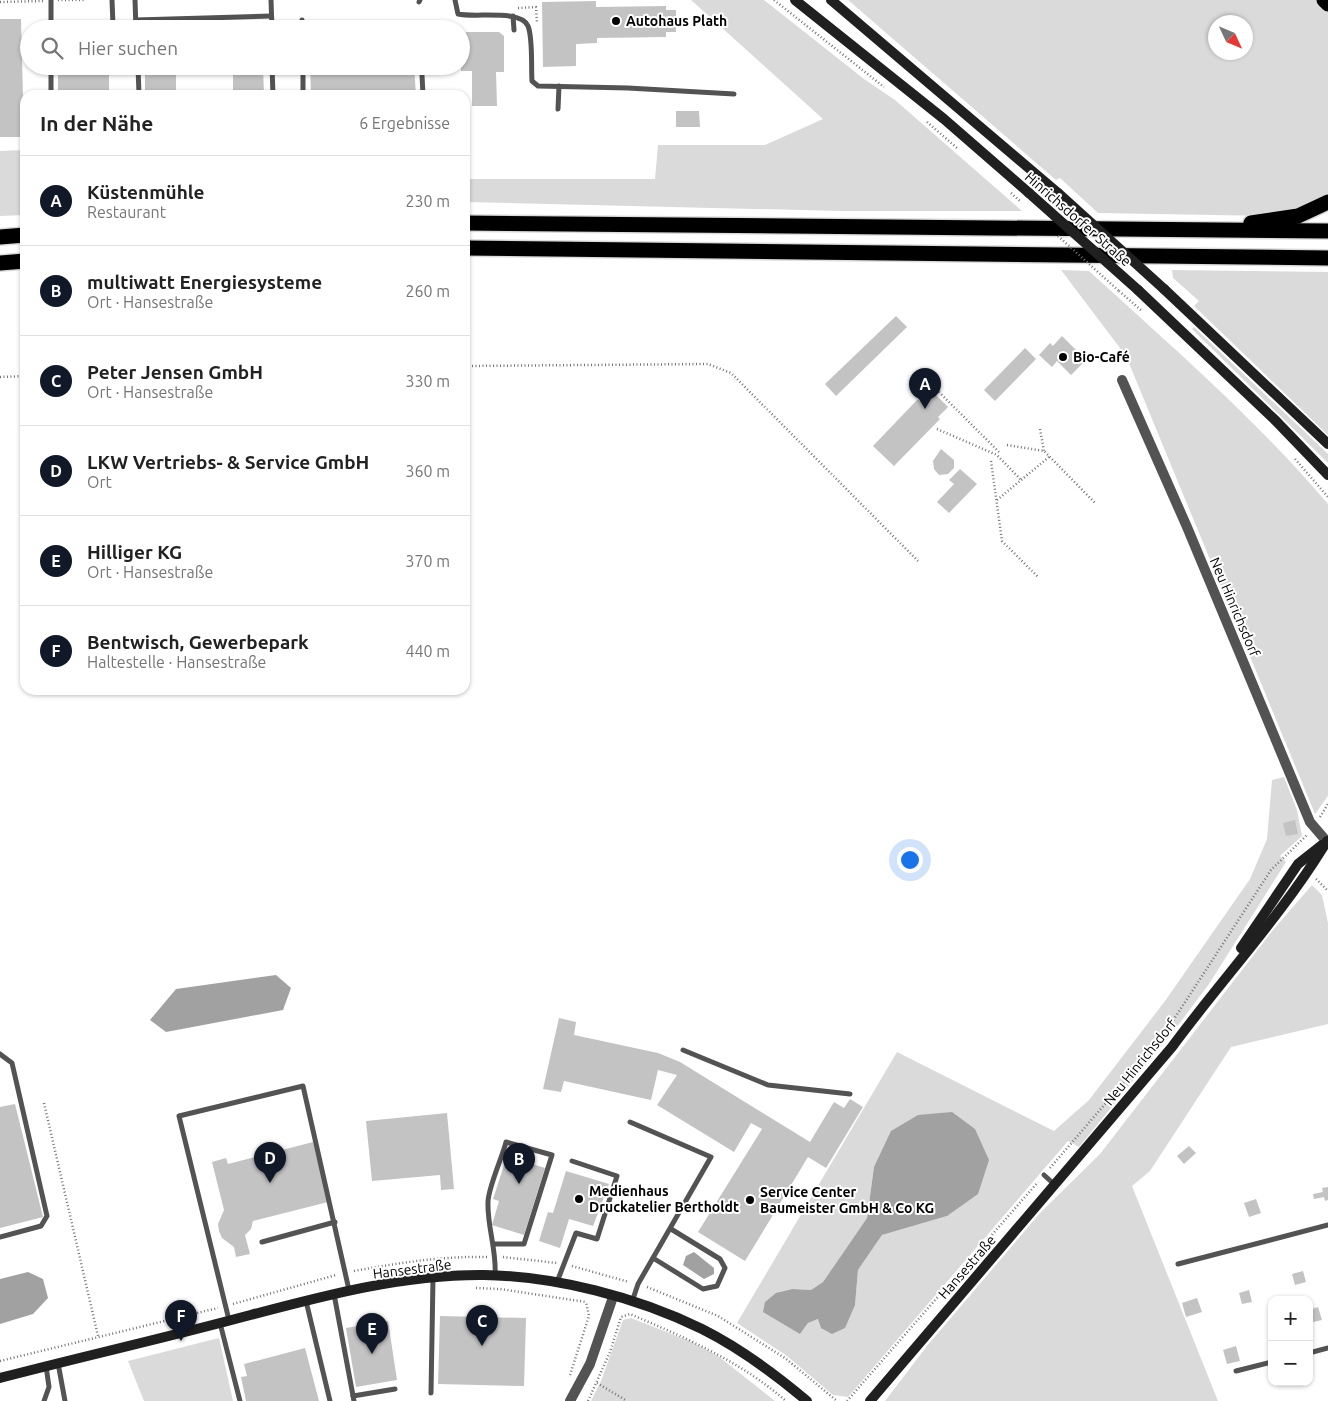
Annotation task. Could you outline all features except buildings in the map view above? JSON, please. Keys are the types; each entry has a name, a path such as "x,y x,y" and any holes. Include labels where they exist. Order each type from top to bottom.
{"highway":[{"path":"1324,0 1328,4"},
{"path":"1198,230 1285,219 1311,211 1328,202"},
{"path":"470,223 1328,231"},
{"path":"0,237 20,236"},
{"path":"470,248 1328,258"},
{"path":"0,263 20,261"}],"street":[{"name":"Hinrichsdorfer Straße","path":"795,0 944,119 1138,290 1276,421 1328,475"},
{"name":"Hinrichsdorfer Straße","path":"831,0 1058,193 1164,289 1328,444"},
{"name":"Neu Hinrichsdorf","path":"1085,1150 1172,1047 1215,989 1308,872 1328,841 1310,822 1187,527 1122,380"},
{"name":"Hansestraße","path":"870,1401 1085,1150"},
{"name":"Hansestraße","path":"0,1378 334,1294 433,1278 495,1276 557,1282 590,1290 632,1302 693,1325 726,1342 762,1365 807,1401"},
{"path":"570,1401 590,1364 613,1297"}],"lane":[{"path":"51,0 51,20"},
{"path":"112,0 113,20"},
{"path":"135,0 136,20 271,16"},
{"path":"271,0 271,20"},
{"path":"455,0 458,14 513,16 524,20 529,27 532,81 538,86 734,94"},
{"path":"513,16 514,30"},
{"path":"51,75 51,90"},
{"path":"138,75 139,90"},
{"path":"272,75 273,90"},
{"path":"303,75 303,90"},
{"path":"422,75 422,90"},
{"path":"558,109 559,86"},
{"path":"682,1050 768,1084 850,1094"},
{"path":"0,1054 12,1063 48,1216 41,1226 0,1237"},
{"path":"240,1401 225,1322 179,1116 303,1086 350,1291"},
{"path":"630,1122 711,1157 638,1284 632,1302"},
{"path":"493,1244 524,1244 552,1155 506,1142 488,1201 493,1244 496,1257 495,1276"},
{"path":"557,1282 576,1233 597,1239 617,1176 572,1161"},
{"path":"1044,1176 1055,1185"},
{"path":"262,1242 335,1222"},
{"path":"1178,1264 1328,1225"},
{"path":"653,1258 703,1288 717,1286 722,1278 725,1268 720,1259 671,1229"},
{"path":"431,1393 433,1278"},
{"path":"334,1294 353,1398 395,1390"},
{"path":"306,1301 330,1401"},
{"path":"1313,1352 1328,1348"},
{"path":"58,1363 65,1401"},
{"path":"1236,1371 1268,1363"},
{"path":"44,1401 49,1387 46,1366"}],"path":[{"path":"774,0 866,75 889,91"},
{"path":"925,120 961,151"},
{"path":"1004,187 1025,206"},
{"path":"1054,232 1118,291"},
{"path":"470,366 708,364 731,373 918,561"},
{"path":"0,376 20,376"},
{"path":"934,387 999,452"},
{"path":"937,429 997,455 1022,481"},
{"path":"1040,429 1044,451 1096,504"},
{"path":"1007,445 1044,451"},
{"path":"997,500 1050,457"},
{"path":"991,461 1002,541 1038,577"},
{"path":"1320,817 1328,804"},
{"path":"847,1401 1044,1176 1160,1039 1271,870 1304,839"},
{"path":"1317,879 1328,891"},
{"path":"44,1103 101,1353"},
{"path":"569,1377 589,1316 586,1302 595,1273"},
{"path":"475,1288 510,1290 586,1302"},
{"path":"588,1401 597,1383 622,1317 630,1314 693,1340 733,1362 786,1401"},
{"path":"182,1320 184,1316"},
{"path":"597,1383 627,1401"}],"shaded area":[{"path":"691,0 764,0 864,79 895,100 1022,211 841,211 470,202 470,179 655,179 658,145 765,145 823,119"},
{"path":"848,0 1316,0 1328,12 1328,196 1302,209 1271,216 1098,213 1060,178 1056,180"},
{"path":"20,150 20,215 0,216 0,151"},
{"path":"1061,270 1089,271 1182,355 1272,442 1328,504 1328,796 1315,814 1126,356"},
{"path":"1172,270 1328,272 1328,435 1194,306 1199,301 1173,278"},
{"path":"1194,327 1328,454 1328,463 1192,329"},
{"path":"1284,777 1297,810 1302,836 1280,856 1286,862 1209,984 1173,1032 1079,1147 1068,1141 848,1397 833,1395 787,1356 737,1323 897,1052 1054,1131 1089,1100 1165,1001 1250,879 1267,839 1272,780","holes":["874,1167 947,1216 882,1235 858,1270 855,1305 808,1323 800,1334 793,1289 811,1290 823,1282 867,1218"]},
{"path":"1312,885 1322,895 1328,923 1328,1024 1231,1047 1150,1171 1132,1186 1218,1401 885,1401 927,1346 1040,1213 1100,1154 1273,930"},
{"path":"276,975 291,988 283,1010 166,1032 150,1020 176,989"},
{"path":"952,1112 975,1129 989,1160 978,1194 947,1216 882,1235 858,1270 855,1305 845,1328 832,1334 821,1328 818,1319 808,1323 800,1334 763,1312 765,1302 776,1293 793,1289 811,1290 823,1282 867,1218 874,1167 891,1131 918,1115"},
{"path":"694,1252 714,1268 714,1274 704,1279 683,1265 686,1256"},
{"path":"28,1272 43,1279 48,1298 33,1314 0,1324 0,1279"},
{"path":"631,1318 692,1342 718,1356 775,1401 591,1401 601,1381 623,1320"},
{"path":"219,1338 233,1401 144,1401 128,1361"}],"place":[{"name":"Autohaus Plath","path":"616,21"},
{"name":"Bio-Café","path":"1063,357"},
{"name":"Küstenmühle","path":"925,409"},
{"name":"LKW Vertriebs- & Service GmbH","path":"270,1183"},
{"name":"multiwatt Energiesysteme","path":"519,1184"},
{"name":"Medienhaus Druckatelier Bertholdt","path":"579,1199"},
{"name":"Service Center Baumeister GmbH & Co KG","path":"750,1200"},
{"name":"Bentwisch, Gewerbepark","path":"181,1341"},
{"name":"Peter Jensen GmbH","path":"482,1346"},
{"name":"Hilliger KG","path":"372,1354"}]}
